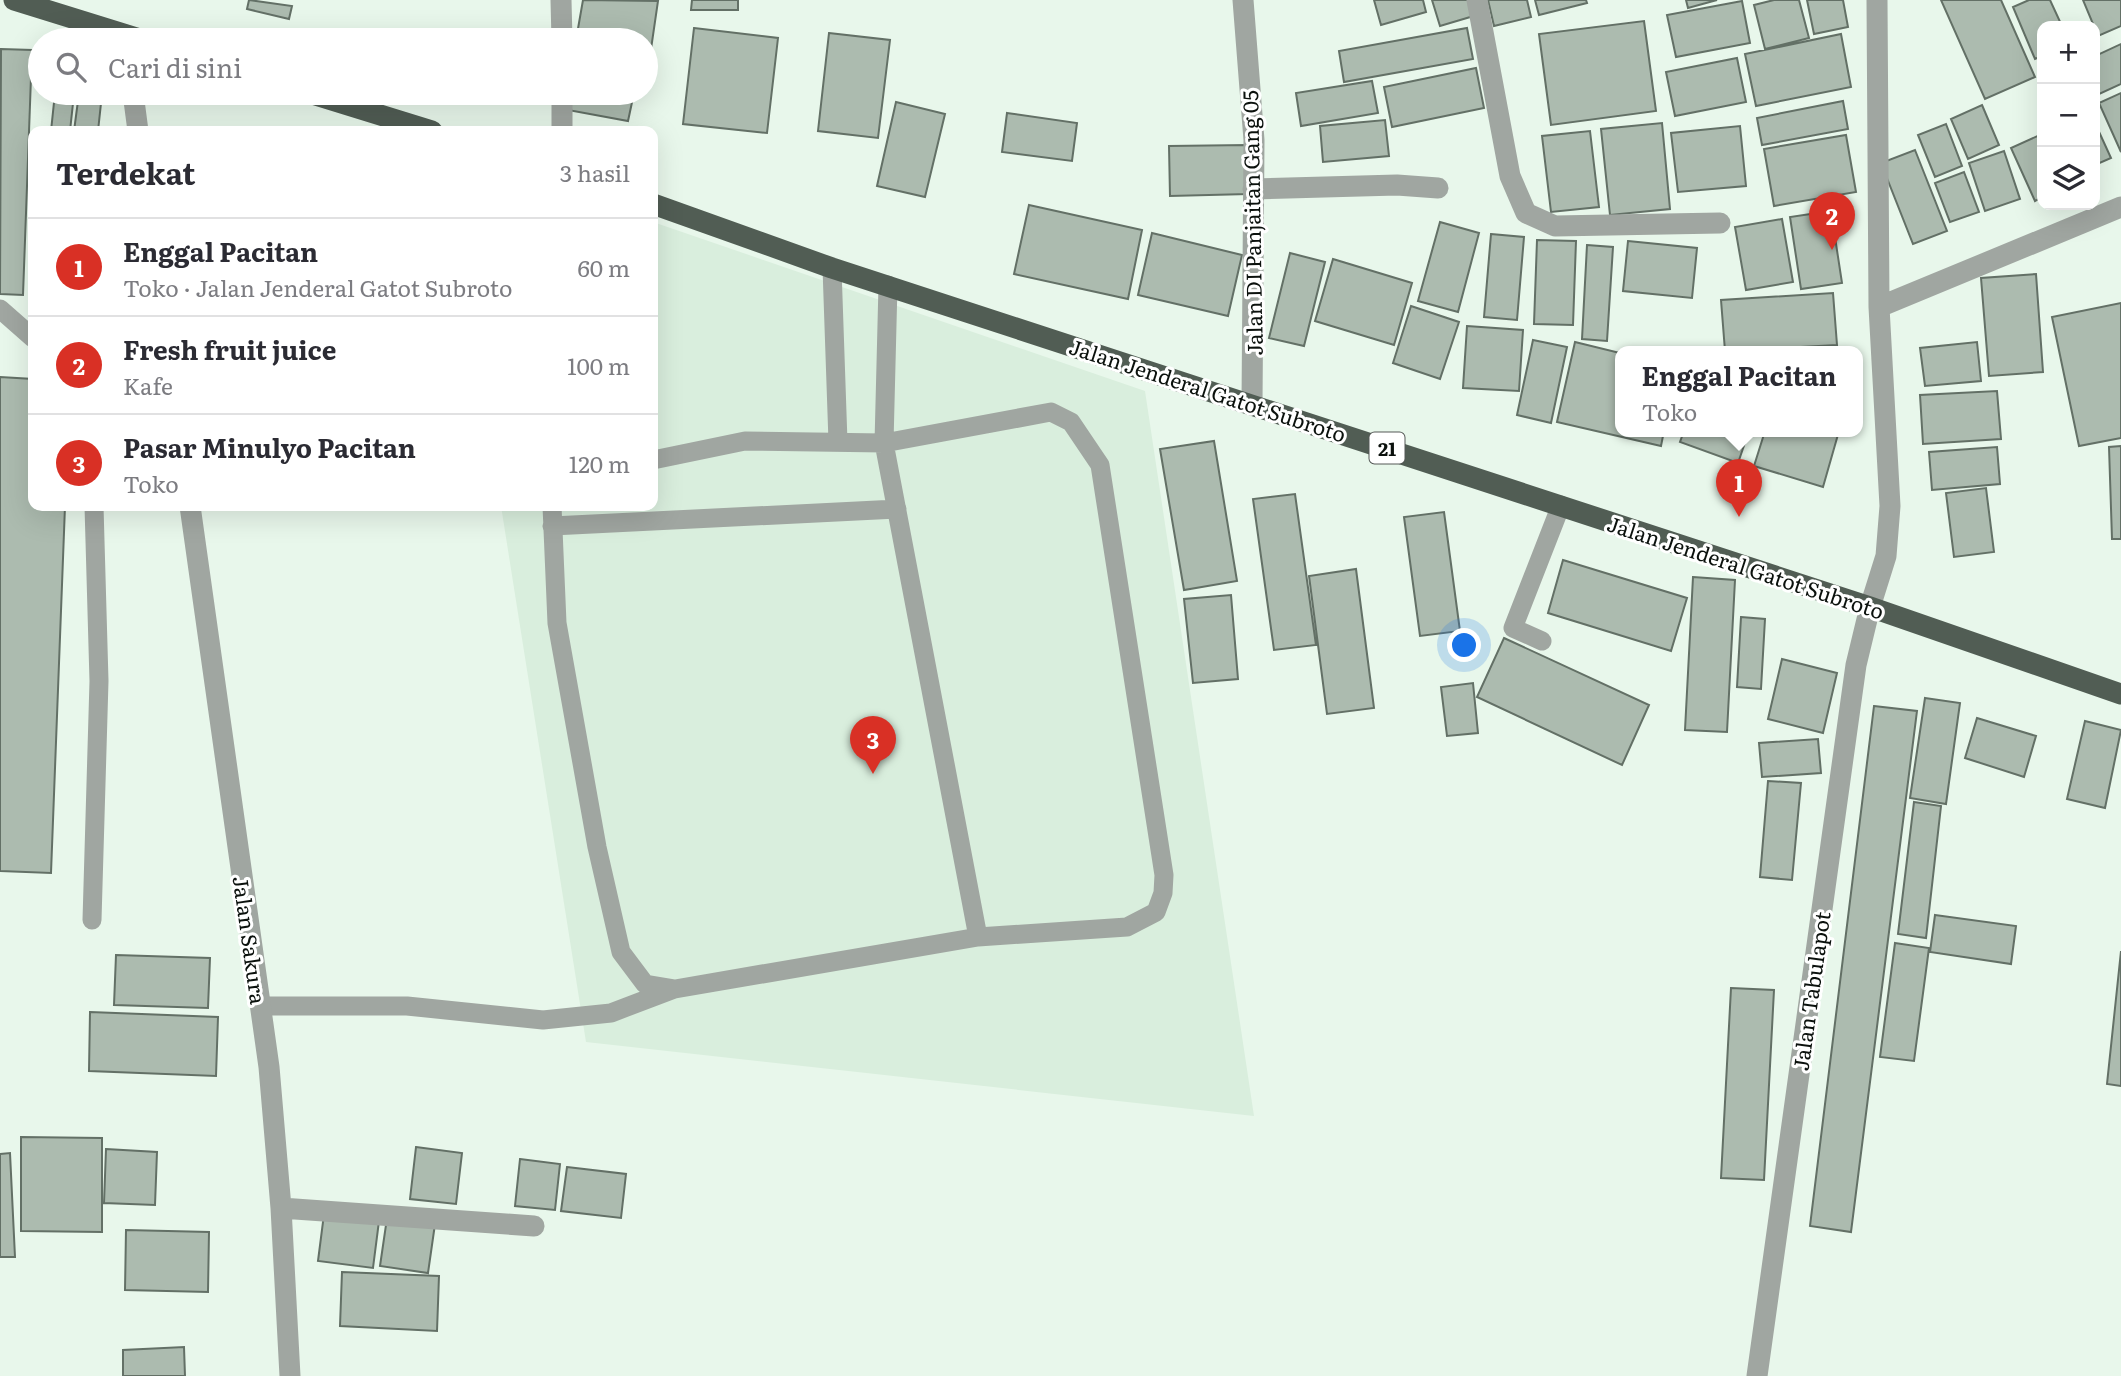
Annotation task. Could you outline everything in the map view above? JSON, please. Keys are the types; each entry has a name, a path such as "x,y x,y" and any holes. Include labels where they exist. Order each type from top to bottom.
{"highway":[{"path":"14,0 100,28"},
{"path":"348,105 416,126"},
{"name":"Jalan Jenderal Gatot Subroto","path":"658,206 832,268 1870,607 2121,694"}],"street":[{"path":"561,0 562,28"},
{"name":"Jalan DI Panjaitan Gang 05","path":"1243,0 1254,140 1252,404"},
{"path":"1477,0 1510,176 1526,213 1555,226 1720,223"},
{"name":"Jalan Tabulapot","path":"1757,1376 1856,665 1886,556 1889,506 1879,307 1877,0"},
{"path":"135,105 137,126"},
{"path":"562,105 562,126"},
{"path":"1254,189 1397,184 1438,188"},
{"path":"1879,307 2121,207"},
{"name":"Jalan Sakura","path":"191,511 261,1006 281,1208 290,1376"},
{"path":"281,1208 534,1226"}],"lane":[{"path":"832,268 838,442"},
{"path":"888,285 884,443 978,937"},
{"path":"0,309 28,334"},
{"path":"261,1006 407,1006 543,1020 611,1013 675,989 978,937 1127,927 1156,912 1163,893 1164,875 1100,465 1071,422 1051,412 884,443 745,441 658,459"},
{"path":"1542,641 1513,628 1561,505"},
{"path":"552,526 897,509"},
{"path":"92,920 99,681 94,511"},
{"path":"552,511 557,623 597,847 621,952 645,984 675,989"}],"shaded area":[{"path":"658,224 1145,391 1254,1116 586,1042 502,511 658,511"}],"building":[{"path":"249,0 292,6 289,19 247,9"},
{"path":"583,0 658,1 654,28 578,28"},
{"path":"692,0 738,0 738,10 691,10"},
{"path":"1374,0 1423,0 1426,12 1381,25"},
{"path":"1432,0 1473,0 1477,15 1440,26"},
{"path":"1488,0 1527,0 1531,17 1494,26"},
{"path":"1535,0 1586,0 1587,3 1539,15"},
{"path":"1686,0 1717,0 1688,8"},
{"path":"1774,0 1799,0 1809,38 1765,49 1754,5"},
{"path":"1807,0 1843,0 1848,27 1814,34"},
{"path":"1941,0 2001,0 2035,77 1985,99"},
{"path":"2029,0 2050,0 2060,21 2037,21 2037,58 2035,59 2013,7"},
{"path":"2083,0 2121,0 2121,26 2100,35 2100,21 2092,21"},
{"path":"1742,1 1750,43 1676,57 1667,15"},
{"path":"1644,21 1656,111 1551,125 1539,34"},
{"path":"694,28 778,38 767,133 683,124"},
{"path":"1467,28 1473,59 1344,82 1339,51"},
{"path":"829,33 890,40 878,138 818,131"},
{"path":"1841,34 1851,87 1756,106 1745,54"},
{"path":"2121,44 2121,84 2100,94 2100,84 2100,54"},
{"path":"1,49 28,50 30,105 23,295 0,294"},
{"path":"1737,58 1746,102 1675,116 1666,72"},
{"path":"1476,68 1484,108 1392,127 1384,87"},
{"path":"1372,81 1378,113 1301,126 1296,93"},
{"path":"2121,93 2121,152 2100,105 2100,103"},
{"path":"1843,101 1848,129 1762,145 1757,118"},
{"path":"896,102 945,114 925,197 877,186"},
{"path":"54,105 73,105 71,126 52,126"},
{"path":"77,105 101,105 99,126 75,126"},
{"path":"569,105 631,105 628,121 568,110"},
{"path":"1982,105 1999,145 1968,159 1951,119"},
{"path":"1007,113 1077,123 1072,161 1002,152"},
{"path":"1385,120 1389,156 1323,162 1320,126"},
{"path":"1662,123 1670,209 1610,215 1601,129"},
{"path":"1946,124 1962,166 1935,177 1918,135"},
{"path":"1740,126 1746,186 1678,192 1671,133"},
{"path":"1590,131 1599,207 1551,212 1542,136"},
{"path":"2100,134 2111,158 2100,163"},
{"path":"1846,135 1856,192 1774,206 1764,149"},
{"path":"2037,136 2035,201 2011,148"},
{"path":"1247,145 1248,194 1170,196 1169,146"},
{"path":"1915,150 1947,231 1913,244 1881,163"},
{"path":"2004,151 2020,199 1985,211 1969,163"},
{"path":"1964,172 1979,212 1950,222 1935,183"},
{"path":"1029,205 1142,230 1128,299 1014,274"},
{"path":"1831,211 1842,283 1801,289 1790,217"},
{"path":"1782,219 1793,282 1746,290 1735,227"},
{"path":"1440,222 1479,233 1458,312 1418,301"},
{"path":"1152,233 1242,255 1228,316 1138,295"},
{"path":"1491,234 1524,237 1517,320 1484,317"},
{"path":"1537,240 1576,241 1573,325 1534,324"},
{"path":"1628,241 1697,248 1692,298 1623,291"},
{"path":"1587,245 1613,247 1607,341 1582,339"},
{"path":"1290,253 1325,262 1304,346 1269,338"},
{"path":"1333,259 1412,283 1394,345 1315,321"},
{"path":"2036,274 2043,372 1989,376 1981,278"},
{"path":"1833,293 1837,345 1725,346 1721,300"},
{"path":"2121,303 2121,438 2079,446 2052,317"},
{"path":"1411,306 1459,322 1440,379 1393,363"},
{"path":"1467,326 1523,330 1519,391 1463,388"},
{"path":"1533,340 1567,347 1551,423 1517,415"},
{"path":"1575,342 1615,352 1615,435 1557,422"},
{"path":"1977,342 1981,381 1925,386 1920,348"},
{"path":"0,377 28,379 28,511 65,511 51,873 0,871"},
{"path":"1997,391 2001,439 1923,444 1920,395"},
{"path":"1622,437 1663,437 1661,446"},
{"path":"1682,437 1747,437 1738,463 1680,442"},
{"path":"1763,437 1837,437 1823,487 1754,466"},
{"path":"1214,441 1237,581 1184,590 1160,449"},
{"path":"2121,446 2121,539 2112,539 2109,447"},
{"path":"1997,447 2000,484 1932,490 1929,452"},
{"path":"1986,488 1994,552 1954,557 1946,493"},
{"path":"1295,494 1316,645 1274,650 1253,499"},
{"path":"1444,512 1460,631 1420,636 1404,517"},
{"path":"1563,560 1687,598 1671,651 1548,613"},
{"path":"1356,569 1374,708 1327,714 1309,576"},
{"path":"1693,577 1735,580 1727,732 1685,730"},
{"path":"1231,595 1238,679 1193,683 1184,599"},
{"path":"1741,617 1765,619 1761,689 1737,687"},
{"path":"1504,638 1649,705 1622,765 1477,697"},
{"path":"1782,659 1837,673 1823,733 1768,719"},
{"path":"1473,683 1478,733 1447,736 1441,687"},
{"path":"1925,698 1960,703 1946,804 1910,798"},
{"path":"1874,706 1917,711 1851,1232 1810,1226"},
{"path":"1977,718 2036,736 2024,777 1965,758"},
{"path":"2085,721 2121,730 2105,808 2067,799"},
{"path":"1818,739 1821,773 1762,777 1759,743"},
{"path":"1768,781 1801,783 1792,880 1760,877"},
{"path":"1914,802 1941,806 1926,938 1898,934"},
{"path":"1935,915 2016,926 2011,964 1930,952"},
{"path":"1895,943 1929,948 1914,1061 1880,1057"},
{"path":"2121,951 2121,1086 2107,1084"},
{"path":"116,955 210,958 208,1008 114,1005"},
{"path":"1731,988 1774,990 1764,1180 1721,1178"},
{"path":"90,1012 218,1017 216,1076 89,1071"},
{"path":"21,1137 102,1138 102,1232 21,1231"},
{"path":"416,1147 462,1153 456,1204 410,1199"},
{"path":"106,1149 157,1152 155,1205 104,1203"},
{"path":"10,1153 15,1257 0,1257 0,1154"},
{"path":"520,1159 560,1164 555,1210 515,1206"},
{"path":"567,1167 626,1174 621,1218 561,1211"},
{"path":"324,1214 379,1221 373,1268 318,1261"},
{"path":"387,1218 435,1224 428,1273 380,1266"},
{"path":"126,1230 209,1232 208,1292 125,1290"},
{"path":"342,1272 439,1276 437,1331 340,1326"},
{"path":"184,1347 185,1376 123,1376 123,1350"}],"place":[{"name":"Fresh fruit juice","path":"1832,250"},
{"name":"Enggal Pacitan","path":"1739,517"},
{"name":"Pasar Minulyo Pacitan","path":"873,774"}]}
